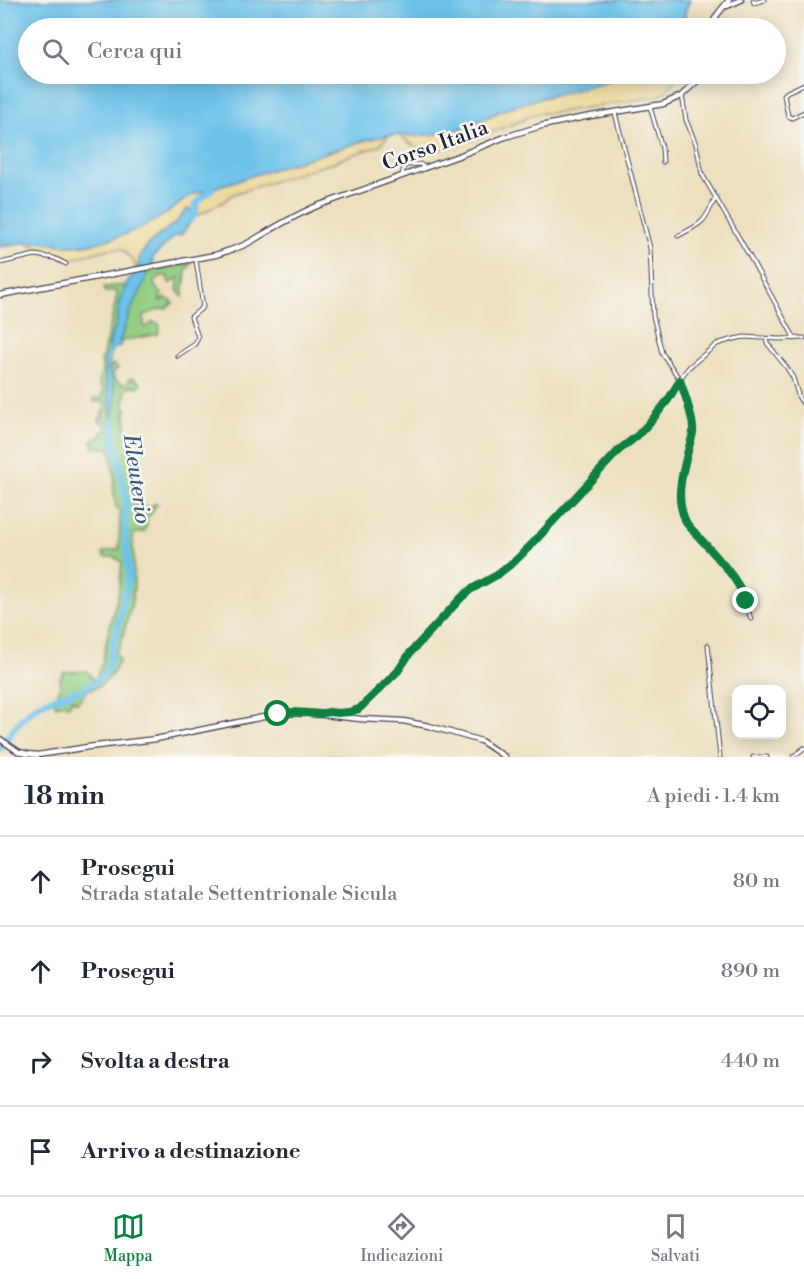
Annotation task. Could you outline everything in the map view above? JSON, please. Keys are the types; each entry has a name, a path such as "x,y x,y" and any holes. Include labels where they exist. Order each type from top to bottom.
{"street":[{"path":"716,18 729,0"},
{"path":"720,12 741,0"},
{"path":"753,0 754,3 764,0"},
{"name":"Corso Italia","path":"0,295 215,255 249,243 303,211 505,137 541,126 663,104 682,95 694,84"},
{"path":"804,84 784,95 788,116 792,118 804,112"},
{"path":"682,95 686,120 699,154 702,174 795,339"},
{"path":"650,107 662,148 663,162"},
{"path":"615,113 650,248 653,316 662,353 680,380 694,432 685,463 679,502 687,524 735,579 751,619"},
{"path":"678,236 704,221 716,197"},
{"path":"0,263 35,255 54,258 66,264"},
{"path":"177,356 197,340 198,334 191,317 203,307 196,260"},
{"path":"320,714 359,709 398,671 410,653 461,598 470,590 497,575 533,543 619,450 652,420 689,368 717,344 744,337 804,338"},
{"path":"766,339 793,378 804,405"},
{"path":"801,401 804,396"},
{"path":"708,645 720,757"},
{"path":"0,739 22,755 39,755 156,739 293,712 403,721 429,726 481,741 505,757"},
{"path":"793,757 804,748"},
{"path":"753,757 767,757"}],"green space":[{"path":"191,263 186,271 183,297 177,290 179,277 172,283 169,283 167,276 160,276 155,281 156,288 162,294 159,300 166,298 173,303 166,309 144,315 144,326 153,322 159,324 158,334 120,340 147,273"},
{"path":"127,285 121,298 116,326 104,360 112,424 114,387 109,369 113,364 118,368 113,373 117,381 127,384 130,378 133,378 141,383 138,387 132,386 125,391 124,400 126,431 131,438 133,471 136,475 134,480 136,488 140,490 136,505 147,506 151,509 152,505 158,504 146,518 147,525 144,532 133,534 134,586 131,607 119,649 116,651 116,656 120,659 118,664 108,679 98,687 88,690 77,703 73,699 69,706 64,703 56,706 54,699 61,686 60,678 64,672 87,671 93,679 96,678 102,664 119,591 122,562 114,557 104,557 103,552 119,549 120,510 116,507 110,448 94,447 92,441 99,437 107,427 99,421 106,405 103,402 94,402 94,399 102,398 103,390 98,381 102,372 101,361 117,294 116,291 105,292 104,287"}],"sand":[{"path":"596,84 671,84 666,91 654,97 553,113 538,113 488,134 445,148 420,149 399,135 437,134 451,131 466,127 503,110"},
{"path":"389,135 379,146 233,194 193,218 196,210 187,209 175,224 149,243 140,256 137,272 134,262 122,249 109,249 71,259 41,252 23,242 84,245 168,213 184,199 194,194 366,140"}],"water":[{"path":"0,0 690,0 684,18 18,18 18,84 596,84 533,100 503,110 466,127 437,134 389,135 366,140 194,194 148,224 105,241 78,245 32,242 0,247"},
{"path":"187,209 193,211 195,209 193,218 182,234 175,236 153,257 153,265 147,273 129,314 120,340 121,344 114,348 111,354 109,366 115,399 112,428 104,359 116,326 121,298 128,281 137,272 140,256 150,243 175,224"}],"waterway":[{"name":"Eleuterio","path":"192,218 196,210 195,206 212,189"},
{"name":"Eleuterio","path":"0,748 20,721 34,708 93,684 108,669 129,576 125,528 126,497 112,428 113,421"}],"route":[{"path":"278,714 338,713 359,709 398,671 410,653 461,598 470,590 497,575 533,543 619,450 652,420 680,380 694,432 679,493 683,516 687,524 735,579 746,601"}]}
